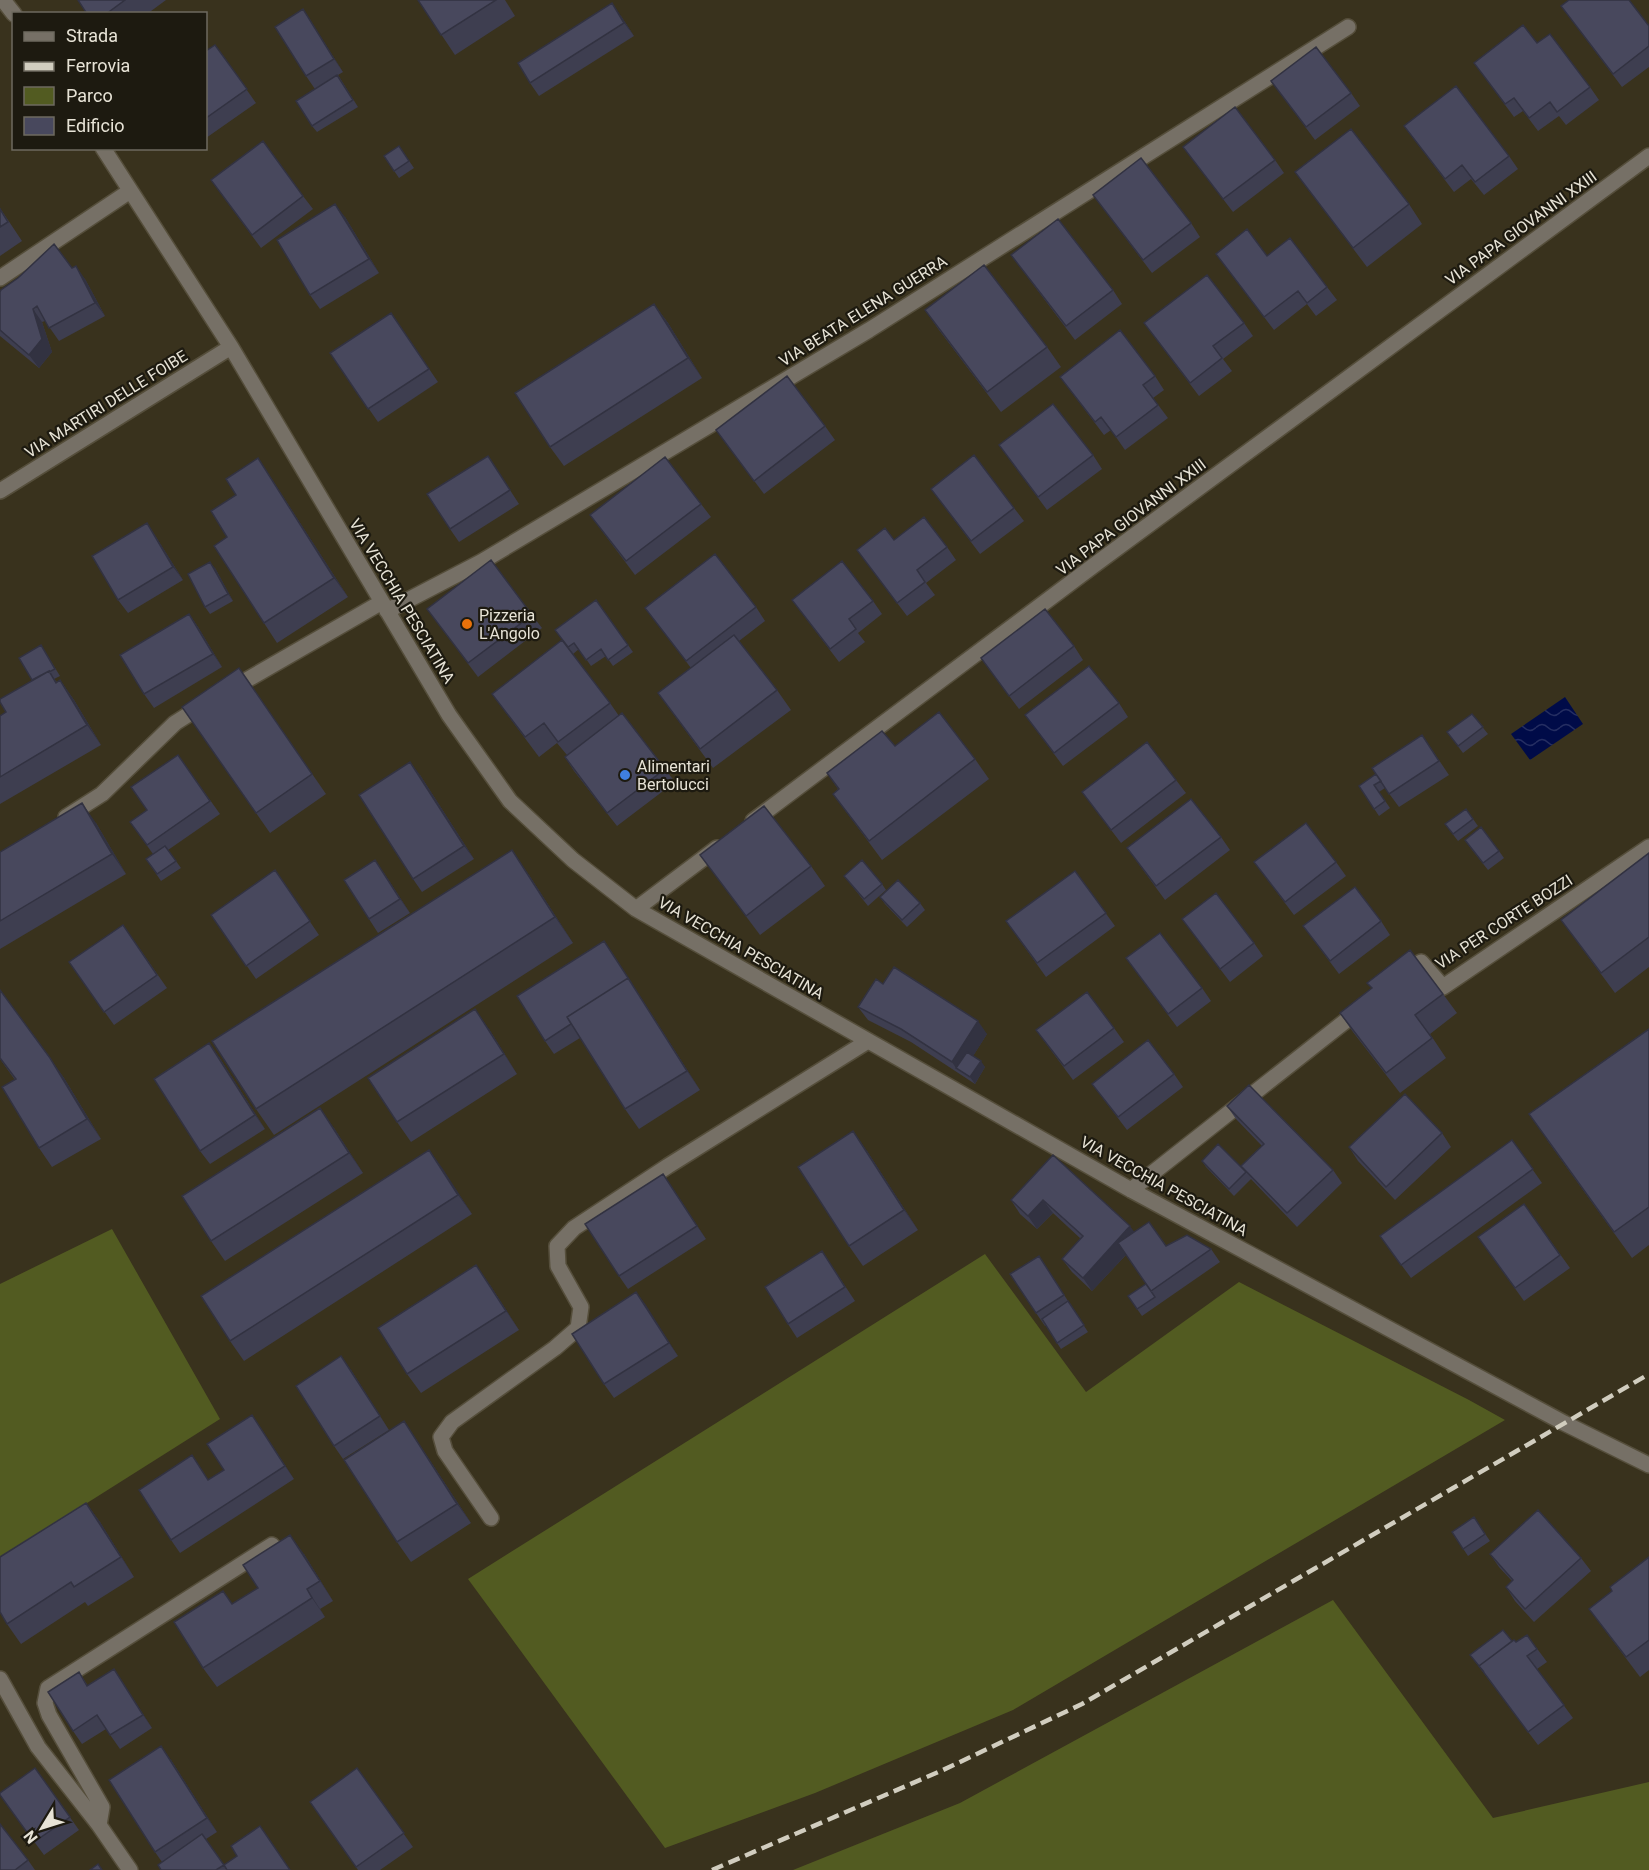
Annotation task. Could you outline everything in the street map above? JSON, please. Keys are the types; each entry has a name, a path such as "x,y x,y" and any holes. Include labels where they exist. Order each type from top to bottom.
{"street":[{"path":"3,0 12,12"},
{"name":"VIA BEATA ELENA GUERRA","path":"56,823 102,794 183,716 385,607 481,562 869,330 1348,27"},
{"name":"VIA VECCHIA PESCIATINA","path":"104,150 231,347 449,715 510,801 573,860 636,909 1131,1190 1564,1423 1649,1465"},
{"name":"VIA PAPA GIOVANNI XXIII","path":"636,909 1097,563 1649,156"},
{"path":"0,278 130,191"},
{"name":"VIA MARTIRI DELLE FOIBE","path":"0,491 231,347"},
{"name":"VIA PER CORTE BOZZI","path":"1395,982 1421,962 1443,987 1649,847"},
{"path":"1131,1190 1377,996"},
{"path":"491,1518 445,1451 441,1437 452,1422 555,1348 578,1328 581,1307 558,1266 557,1246 574,1228 658,1172 868,1041"},
{"path":"99,1825 102,1807 49,1715 45,1703 48,1688 272,1545"},
{"path":"0,1679 38,1747 99,1825 130,1870"}],"green space":[{"path":"112,1229 220,1419 0,1558 0,1284"},
{"path":"985,1254 1086,1392 1239,1282 1505,1420 1013,1710 815,1793 665,1848 468,1579"},
{"path":"1333,1600 1493,1818 1649,1782 1649,1870 793,1870 960,1803"}],"water":[{"path":"1565,697 1583,724 1530,760 1511,734"}],"building":[{"path":"78,0 125,0 109,12 86,12"},
{"path":"418,0 496,0 441,35"},
{"path":"1569,0 1629,0 1649,26 1649,46 1613,74 1561,6"},
{"path":"612,3 624,23 530,83 518,63"},
{"path":"303,9 334,59 306,76 275,27"},
{"path":"1523,25 1537,43 1550,34 1590,87 1557,112 1550,102 1529,118 1514,98 1505,104 1474,63"},
{"path":"215,45 247,89 207,117 207,50"},
{"path":"1316,47 1351,93 1306,127 1271,81"},
{"path":"337,75 353,100 312,126 296,101"},
{"path":"1456,86 1509,156 1475,182 1462,165 1445,179 1404,126"},
{"path":"1235,107 1275,160 1223,199 1183,147"},
{"path":"1351,129 1409,204 1353,248 1295,172"},
{"path":"263,141 303,196 252,235 211,180"},
{"path":"399,146 409,161 394,171 384,156"},
{"path":"1141,158 1191,223 1143,260 1093,195"},
{"path":"335,204 369,259 310,295 277,240"},
{"path":"0,209 8,222 0,227"},
{"path":"1058,219 1113,290 1066,326 1011,255"},
{"path":"1247,229 1267,256 1290,238 1327,287 1307,303 1298,291 1264,317 1216,254"},
{"path":"54,244 72,268 76,266 95,303 49,328 37,306 33,309 42,339 29,355 0,330 0,292"},
{"path":"984,265 1047,347 987,392 925,310"},
{"path":"1207,275 1244,323 1213,346 1222,358 1190,383 1144,323"},
{"path":"654,304 688,358 550,447 515,393"},
{"path":"391,313 429,369 368,409 330,353"},
{"path":"1120,330 1155,376 1143,385 1158,405 1116,437 1101,417 1095,422 1060,377"},
{"path":"787,376 825,426 754,481 716,430"},
{"path":"1053,404 1093,455 1038,497 999,445"},
{"path":"974,455 1014,508 971,541 931,489"},
{"path":"488,456 510,490 450,529 427,494"},
{"path":"665,457 701,504 626,561 590,515"},
{"path":"258,458 334,578 264,623 214,546 227,537 211,511 236,495 226,479"},
{"path":"924,517 947,547 917,570 925,582 897,603 857,550 885,528 894,540"},
{"path":"147,523 173,567 118,600 92,556"},
{"path":"715,554 756,607 686,661 645,608"},
{"path":"491,560 532,615 468,663 427,609"},
{"path":"842,561 873,601 849,619 856,629 830,649 792,600"},
{"path":"210,562 228,594 205,607 188,574"},
{"path":"596,600 628,645 608,660 601,649 586,660 574,643 568,647 555,630"},
{"path":"1045,609 1074,646 1009,696 981,658"},
{"path":"189,614 213,654 144,694 120,655"},
{"path":"734,635 777,690 700,749 658,693"},
{"path":"562,640 610,703 558,742 544,723 525,737 492,694"},
{"path":"41,645 55,669 32,680 19,658"},
{"path":"1089,666 1119,703 1054,753 1025,715"},
{"path":"239,668 312,774 256,813 182,707"},
{"path":"49,671 56,683 60,680 87,725 0,777 0,716 6,712 0,699"},
{"path":"939,712 975,759 869,841 833,794 839,789 827,773 882,731 895,746"},
{"path":"622,713 665,769 607,813 565,757"},
{"path":"1472,714 1483,727 1458,746 1447,732"},
{"path":"1422,735 1439,761 1389,794 1372,768"},
{"path":"1147,742 1176,780 1111,830 1082,792"},
{"path":"178,755 210,801 147,845 130,822 147,810 131,787"},
{"path":"410,762 464,846 413,879 359,795"},
{"path":"1376,774 1381,781 1374,785 1385,801 1374,809 1359,786"},
{"path":"1191,799 1221,837 1156,886 1127,848"},
{"path":"82,803 112,854 0,921 0,852"},
{"path":"764,806 811,866 746,916 700,855"},
{"path":"1466,809 1473,819 1453,834 1445,824"},
{"path":"1306,823 1336,862 1285,902 1254,862"},
{"path":"1481,827 1499,851 1483,863 1465,840"},
{"path":"165,846 176,861 157,874 146,859"},
{"path":"512,850 555,917 256,1109 212,1041"},
{"path":"1649,853 1649,937 1601,973 1561,920"},
{"path":"375,860 400,899 369,919 344,880"},
{"path":"862,860 882,884 864,899 844,876"},
{"path":"275,870 310,921 246,966 211,915"},
{"path":"1075,871 1106,913 1037,963 1006,921"},
{"path":"898,880 920,903 902,920 880,897"},
{"path":"1355,887 1381,921 1330,961 1303,926"},
{"path":"1216,893 1254,943 1220,969 1182,919"},
{"path":"123,925 157,975 104,1012 69,962"},
{"path":"1160,933 1202,988 1168,1014 1126,958"},
{"path":"604,941 632,984 628,978 567,1017 571,1024 545,1041 517,996"},
{"path":"1410,950 1443,994 1415,1015 1432,1038 1386,1073 1340,1013 1372,988 1367,983"},
{"path":"894,967 978,1021 952,1062 901,1029 858,1007 876,979 883,984"},
{"path":"628,978 687,1071 625,1109 567,1017"},
{"path":"0,990 50,1058 87,1119 39,1148 2,1087 16,1079 0,1058"},
{"path":"1087,992 1114,1028 1064,1066 1036,1030"},
{"path":"475,1009 504,1054 397,1122 368,1078"},
{"path":"1649,1029 1649,1207 1614,1232 1529,1114"},
{"path":"1148,1040 1174,1074 1118,1117 1092,1084"},
{"path":"209,1043 255,1115 200,1151 154,1079"},
{"path":"967,1052 981,1061 970,1077 956,1068"},
{"path":"1249,1085 1333,1170 1287,1213 1241,1166 1264,1144 1227,1106"},
{"path":"1405,1094 1442,1133 1386,1187 1349,1147"},
{"path":"320,1108 349,1153 211,1241 182,1196"},
{"path":"853,1131 904,1210 849,1246 798,1167"},
{"path":"1512,1140 1533,1169 1401,1265 1380,1236"},
{"path":"1218,1144 1246,1172 1229,1189 1202,1161"},
{"path":"429,1150 458,1195 230,1341 201,1296"},
{"path":"1053,1155 1130,1226 1083,1278 1062,1259 1083,1236 1043,1200 1028,1216 1011,1200"},
{"path":"663,1174 697,1226 619,1276 585,1224"},
{"path":"1524,1204 1560,1255 1515,1288 1478,1237"},
{"path":"1149,1222 1166,1246 1187,1235 1211,1249 1151,1291 1118,1243"},
{"path":"822,1251 845,1287 788,1324 765,1287"},
{"path":"1039,1256 1064,1295 1036,1313 1010,1274"},
{"path":"476,1265 506,1311 407,1374 378,1328"},
{"path":"1146,1284 1155,1297 1137,1309 1128,1296"},
{"path":"636,1292 669,1343 604,1384 572,1334"},
{"path":"1068,1301 1084,1325 1057,1343 1042,1319"},
{"path":"341,1356 380,1416 334,1446 296,1386"},
{"path":"252,1415 285,1466 171,1540 139,1490 192,1455 208,1480 224,1470 207,1444"},
{"path":"404,1421 457,1504 397,1542 344,1460"},
{"path":"86,1503 121,1557 74,1587 71,1582 7,1624 0,1612 0,1557"},
{"path":"1538,1510 1581,1558 1525,1609 1506,1587 1513,1580 1490,1554"},
{"path":"1474,1517 1485,1534 1463,1549 1452,1532"},
{"path":"290,1535 320,1581 307,1589 312,1598 203,1668 174,1622 223,1591 232,1604 258,1588 243,1565"},
{"path":"1649,1557 1649,1640 1626,1657 1589,1609 1612,1591 1610,1587"},
{"path":"1503,1630 1512,1641 1479,1666 1470,1655"},
{"path":"1527,1635 1537,1649 1527,1656 1564,1705 1528,1732 1479,1666 1514,1640 1516,1642"},
{"path":"114,1669 143,1715 110,1735 97,1715 73,1731 48,1692 79,1672 87,1686"},
{"path":"161,1746 207,1818 155,1852 109,1780"},
{"path":"35,1768 70,1817 34,1842 0,1793"},
{"path":"357,1768 404,1833 356,1867 310,1802"},
{"path":"0,1824 28,1860 15,1870 0,1870"},
{"path":"260,1826 290,1870 227,1870 224,1865 237,1856 231,1846"},
{"path":"202,1834 224,1865 216,1870 161,1870 158,1865"},
{"path":"98,1864 102,1870 90,1870"}],"railway":[{"path":"712,1870 943,1770 1082,1704 1649,1374"}],"place":[{"name":"Pizzeria L'Angolo","path":"467,624"},
{"name":"Alimentari Bertolucci","path":"625,775"}]}
